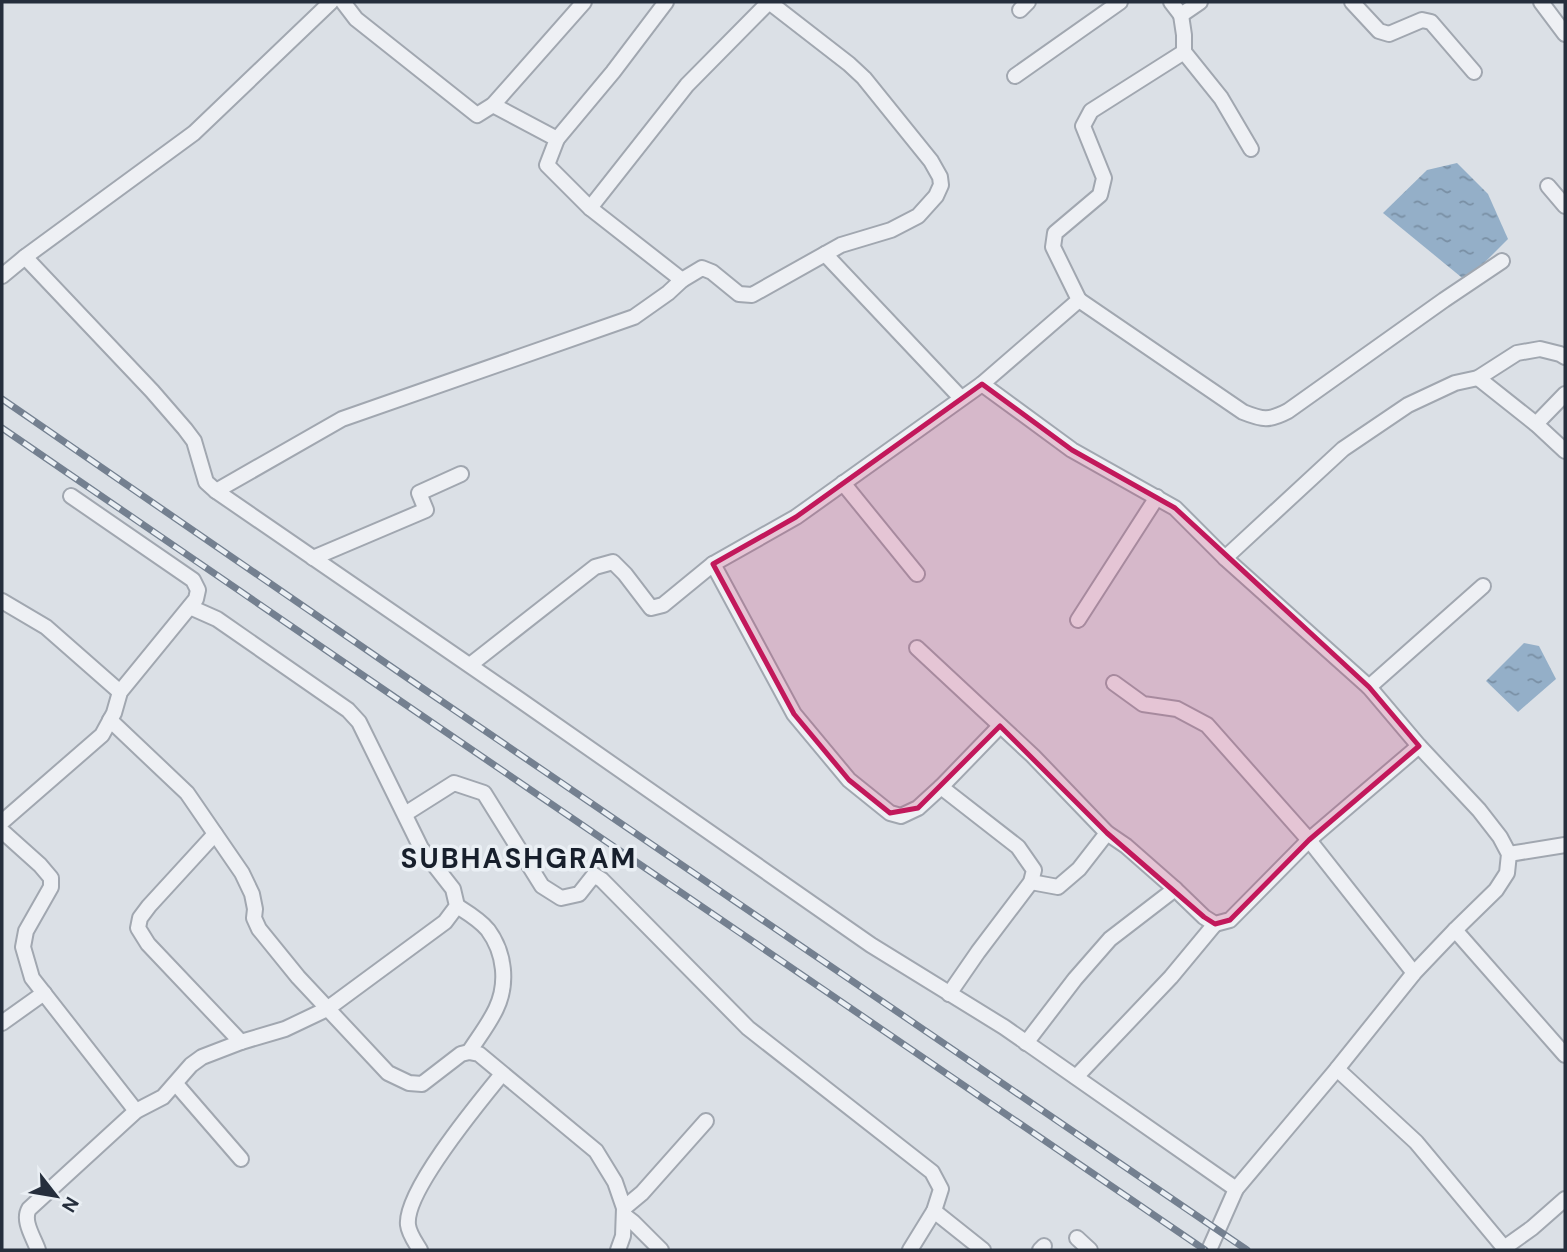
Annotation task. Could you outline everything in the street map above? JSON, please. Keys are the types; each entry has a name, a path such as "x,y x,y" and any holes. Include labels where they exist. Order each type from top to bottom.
{"street":[{"path":"2,276 194,133 331,2"},
{"path":"342,2 356,19 477,115 493,104 584,2"},
{"path":"666,2 614,72 557,139 547,165 590,208 682,280"},
{"path":"216,491 342,419 634,317 702,268 712,272 739,294 752,295 841,245 891,230 918,215 936,196 941,185 940,177 931,161 864,78 769,2 687,85 590,208"},
{"path":"1015,76 1119,2"},
{"path":"1171,2 1181,15 1184,52 1221,98 1251,149"},
{"path":"1181,15 1200,2"},
{"path":"1352,2 1379,31 1389,34 1422,20 1431,22 1474,72"},
{"path":"1541,2 1565,34"},
{"path":"1184,52 1091,111 1083,126 1104,178 1100,195 1055,233 1053,247 1079,300 1243,412 1259,419 1273,419 1288,411 1502,261"},
{"path":"493,104 557,139"},
{"path":"1548,186 1565,206"},
{"path":"825,254 961,398"},
{"path":"25,257 185,429 194,441 206,482 216,491 871,945 1026,1043 1236,1189"},
{"path":"470,665 595,567 613,562 651,608 663,605 713,564 796,517 982,384 1079,300"},
{"path":"1225,558 1343,449 1408,405 1455,383 1478,378 1517,353 1540,349 1565,357"},
{"path":"1478,378 1565,451"},
{"path":"982,384 1072,450 1175,508 1225,558 1369,687 1479,810 1500,837 1509,854 1507,873 1496,890 1414,973 1236,1189 1209,1250"},
{"path":"1536,424 1565,394"},
{"path":"313,558 426,510 419,493 461,474"},
{"path":"843,483 917,574"},
{"path":"2,822 102,735 120,692 190,607 198,590 193,580 71,496"},
{"path":"1078,620 1157,497"},
{"path":"713,564 794,714 849,780 890,813 901,816 918,808 941,788 1000,726"},
{"path":"1369,687 1483,586"},
{"path":"2,601 46,627 120,692"},
{"path":"190,607 217,619 348,710 359,722 422,848 453,889 457,906 488,930 501,957 504,978 502,995 495,1012 469,1052"},
{"path":"917,648 1034,756 1107,833 1126,846 1215,924"},
{"path":"1114,683 1143,704 1177,709 1207,725 1310,839 1414,973"},
{"path":"110,720 187,793 242,873 252,894 254,918 259,929 298,977 388,1073 409,1083 422,1084 461,1054 479,1054 596,1151 615,1182 624,1212 623,1236 618,1250"},
{"path":"1076,1077 1171,977 1215,924 1230,920 1310,839 1419,746"},
{"path":"405,814 454,783 484,793 542,886 561,898 579,894 594,875 602,880 748,1028 932,1172 941,1189 934,1212 910,1250"},
{"path":"941,788 1018,847 1034,870 1031,882 949,995"},
{"path":"2,831 40,864 51,878 51,887 26,931 23,947 32,978 136,1111"},
{"path":"1031,882 1058,887 1079,869 1107,833"},
{"path":"215,834 149,906 138,928 148,944 240,1042"},
{"path":"1509,854 1565,845"},
{"path":"1026,1043 1110,939 1175,889"},
{"path":"38,1250 27,1220 26,1214 30,1209 136,1111 163,1097 191,1065 202,1057 285,1029 327,1009 445,922 457,906"},
{"path":"1455,930 1565,1055"},
{"path":"2,1023 44,993"},
{"path":"1337,1069 1416,1142 1505,1249 1565,1199"},
{"path":"420,1250 408,1226 409,1212 418,1192 447,1144 502,1074"},
{"path":"176,1084 241,1158"},
{"path":"624,1212 706,1121"},
{"path":"624,1212 661,1250"},
{"path":"934,1212 983,1250"},
{"path":"1077,1238 1090,1250"}],"highlighted area":[{"path":"982,384 1072,450 1175,508 1369,687 1419,746 1309,840 1230,920 1215,924 1204,917 1107,833 1000,726 918,808 890,813 849,780 794,714 713,564 796,517"}],"water":[{"path":"1457,163 1488,194 1508,239 1466,281 1383,213 1427,170"},
{"path":"1524,643 1539,646 1556,679 1518,712 1486,681"}],"railway":[{"path":"2,399 1247,1250"},
{"path":"2,428 1205,1250"}],"district":[{"name":"SUBHASHGRAM","path":"519,858"}]}
